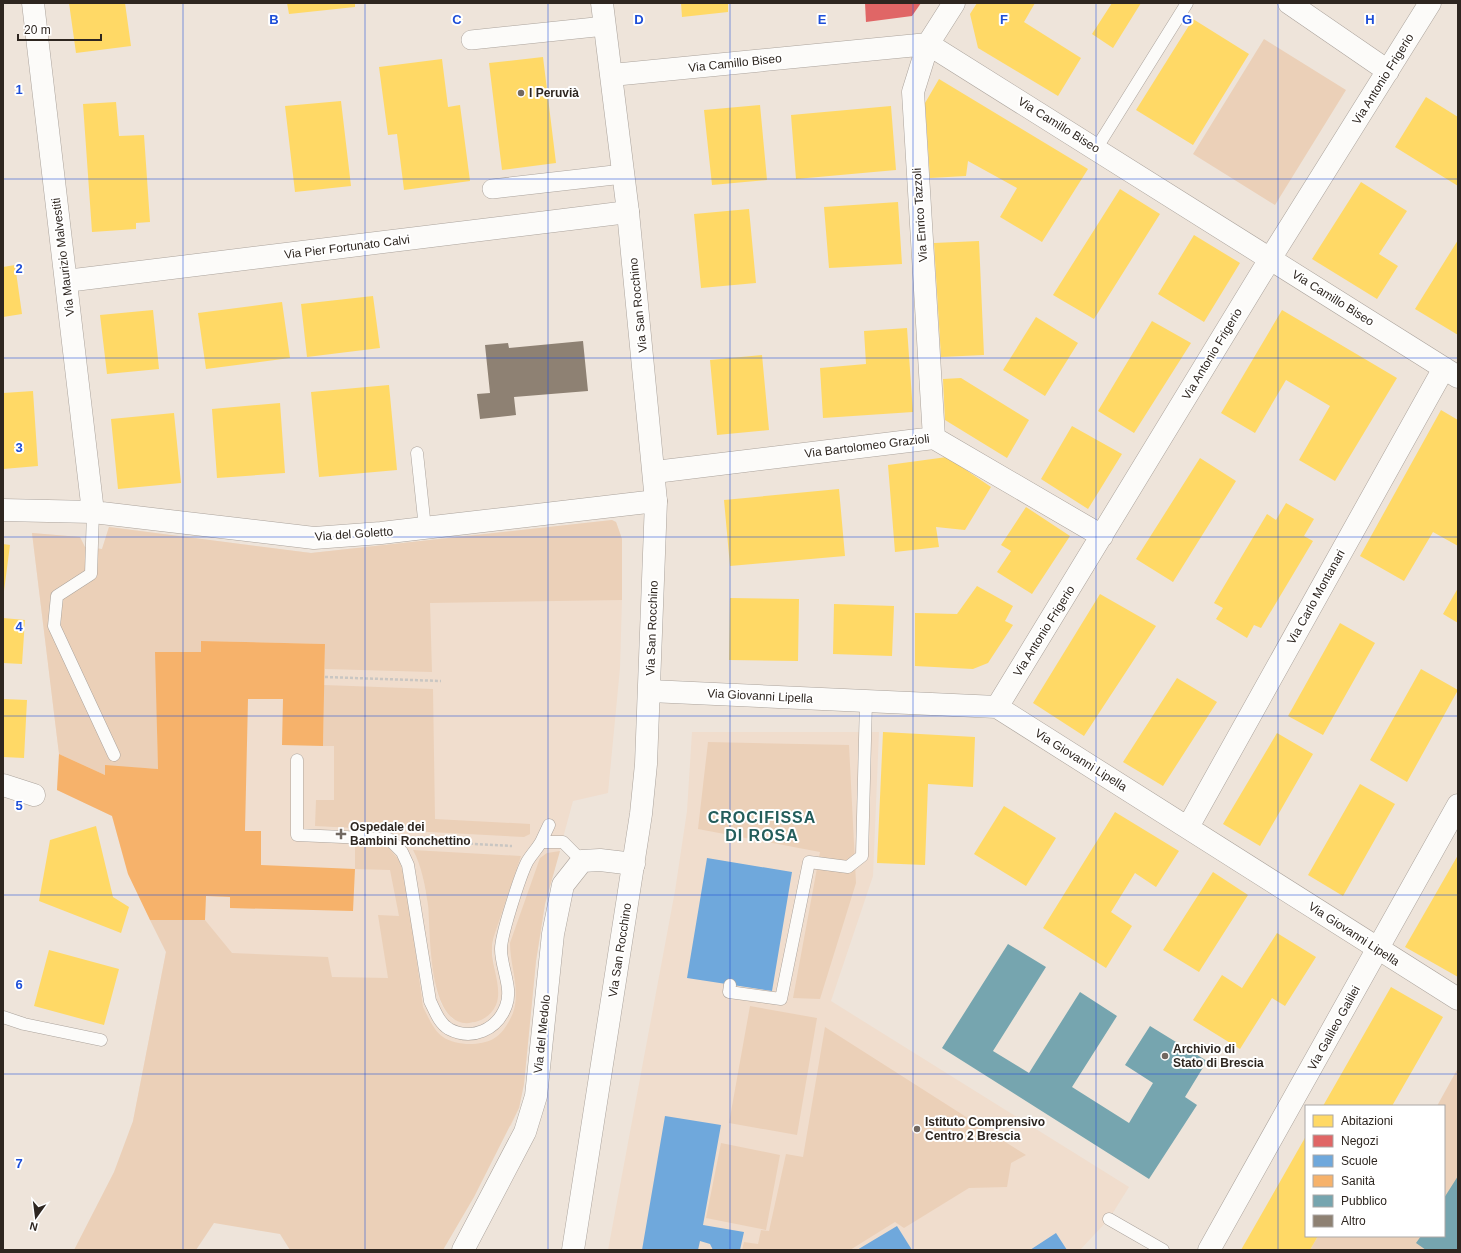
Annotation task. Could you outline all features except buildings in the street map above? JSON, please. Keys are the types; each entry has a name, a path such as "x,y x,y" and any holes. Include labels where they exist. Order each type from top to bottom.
{"street":[{"name":"Via Maurizio Malvestiti","path":"33,3 93,512"},
{"name":"Via San Rocchino","path":"573,1250 634,864 646,764 650,691 656,501 628,212 602,3"},
{"name":"Via Enrico Tazzoli","path":"934,438 913,92 928,44 954,3"},
{"path":"1289,3 1388,71"},
{"name":"Via Antonio Frigerio","path":"997,707 1270,259 1430,3"},
{"path":"472,40 605,26"},
{"name":"Via Camillo Biseo","path":"612,75 928,44 1451,372"},
{"path":"492,188 623,174"},
{"name":"Via Pier Fortunato Calvi","path":"66,281 628,212"},
{"name":"Via Carlo Montanari","path":"1188,827 1451,372"},
{"name":"Via Bartolomeo Grazioli","path":"654,472 934,438 1102,536"},
{"name":"Via del Goletto","path":"3,510 93,512 314,538 425,528 656,501"},
{"name":"Via Giovanni Lipella","path":"650,691 997,707 1188,827 1378,950 1458,999"},
{"path":"3,785 34,795"},
{"name":"Via Galileo Galilei","path":"1209,1250 1458,805"},
{"path":"582,861 600,860 634,864"},
{"name":"Via del Medolo","path":"463,1250 525,1132 536,1096 553,934 563,885 582,861"}],"lane":[{"path":"1096,149 1187,3"},
{"path":"417,453 425,528"},
{"path":"93,512 92,574 57,596 54,626 114,755"},
{"path":"730,985 729,992 781,998 809,862 848,867 862,856 866,701"},
{"path":"297,760 297,834 389,839 402,852 408,865 430,1002 438,1019 449,1028 462,1033 477,1033 491,1028 500,1019 506,1005 508,991 501,950 502,937 527,863 541,842 549,825"},
{"path":"541,842 563,842 582,861"},
{"path":"3,1017 24,1024 101,1040"},
{"path":"1109,1219 1163,1250"}],"path":[{"path":"325,677 441,681"},
{"path":"389,839 522,847 541,842"}],"shaded area":[{"path":"1264,39 1346,90 1275,205 1193,154"},
{"name":"Ospedale dei Bambini Ronchettino","path":"612,520 616,522 622,539 620,668 608,793 573,801 545,904 536,961 524,1084 519,1108 511,1126 133,1121 166,952 127,872 112,816 57,790 59,754 32,533 80,537 85,547 102,549 109,527 311,553","holes":["413,850 494,936 492,948 498,995 473,1023 453,1019 441,1004 436,989 428,904 421,867"]},
{"path":"612,520 616,522 622,539 622,600 430,603 432,672 325,669 325,644 202,641 201,652 156,652 158,769 105,766 105,775 59,754 32,533 80,537 85,547 102,549 109,527 311,553"},
{"path":"324,685 433,689 435,819 530,824 530,834 524,837 315,826 316,800 334,800 334,746 323,746"},
{"path":"692,732 879,732 873,876 831,1001 1129,1187 1109,1219 1080,1250 608,1250 675,891 687,811"},
{"path":"708,742 849,745 856,883 820,999 793,998 820,852 698,829"},
{"path":"355,844 375,844 389,848 399,860 406,881 423,1007 436,1031 443,1037 454,1042 468,1044 482,1043 497,1037 505,1028 513,1013 516,987 510,952 510,943 540,858 547,853 560,851 545,904 536,961 524,1084 519,1108 474,1197 443,1250 290,1250 280,1234 214,1223 196,1250 74,1250 114,1172 133,1121 166,952 150,920 205,920 232,953 328,957 332,977 388,978 378,915 399,916 390,870 355,869"},
{"path":"413,850 521,856 492,944 492,955 498,984 498,998 492,1011 485,1018 478,1021 459,1022 448,1013 440,998 432,958 426,891 421,870"},
{"path":"750,1006 817,1018 797,1135 729,1123"},
{"path":"825,1027 1026,1155 1011,1163 1007,1187 969,1188 904,1228 895,1222 850,1250 742,1250 744,1242 758,1244 761,1230 769,1231 786,1154 803,1157"},
{"path":"1458,1068 1458,1250 1310,1250 1317,1237 1445,1237 1445,1105 1438,1105"},
{"path":"721,1143 780,1155 766,1230 706,1218"}],"place":[{"name":"I Peruvià","path":"521,93"},
{"name":"Ospedale dei Bambini Ronchettino","path":"341,834"},
{"name":"Archivio di Stato di Brescia","path":"1165,1056"},
{"name":"Istituto Comprensivo Centro 2 Brescia","path":"917,1129"}],"district":[{"name":"CROCIFISSA DI ROSA","path":"762,826"}]}
